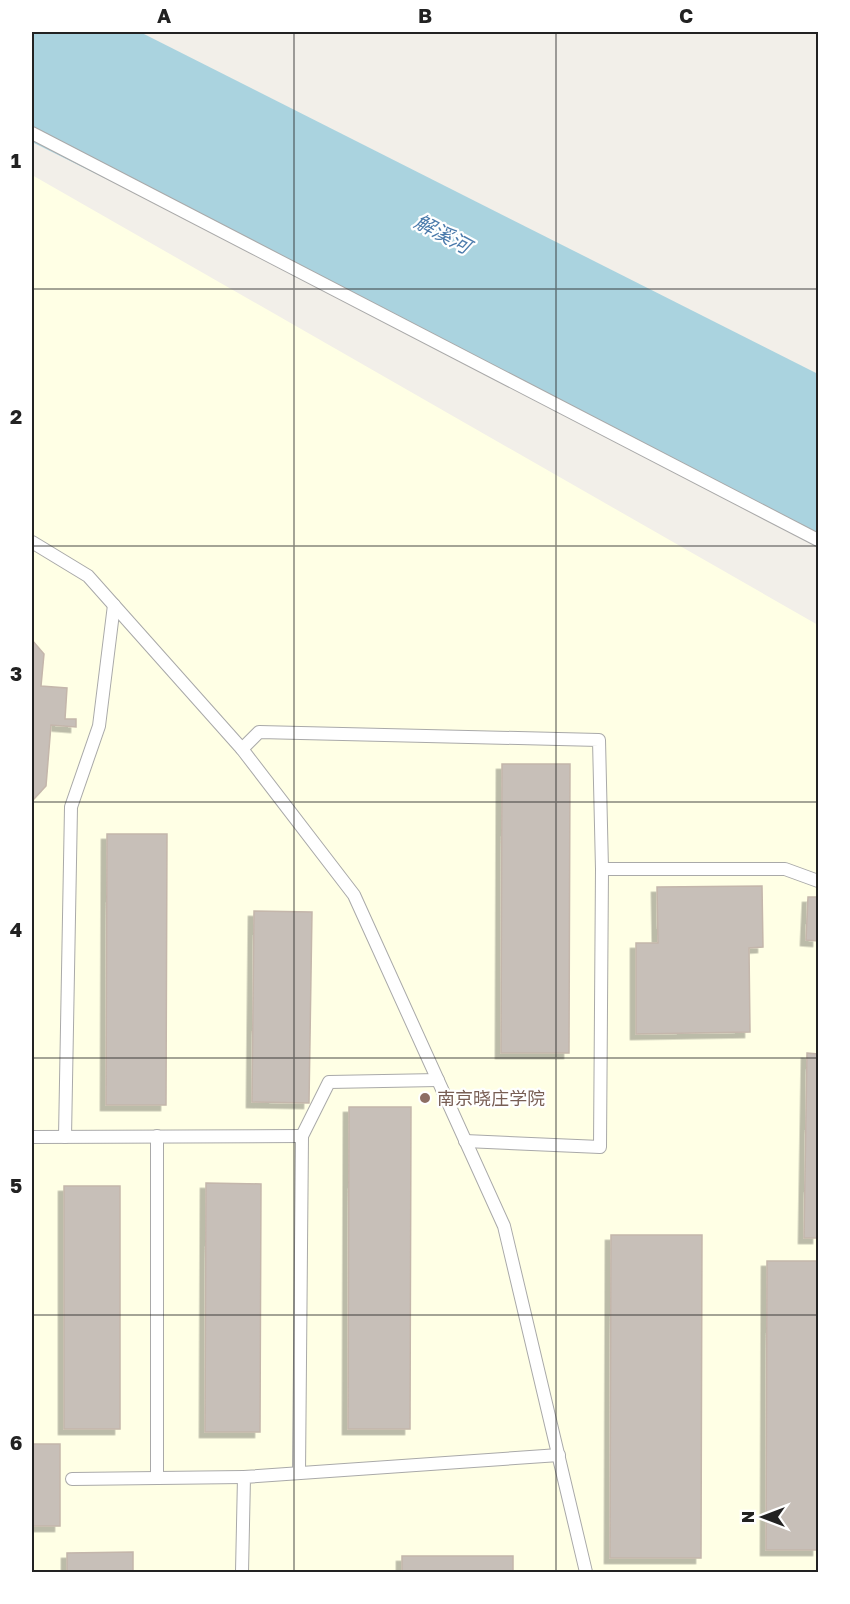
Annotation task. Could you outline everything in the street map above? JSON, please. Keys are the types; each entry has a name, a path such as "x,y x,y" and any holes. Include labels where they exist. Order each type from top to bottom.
{"lane":[{"path":"32,133 819,540"},
{"path":"32,542 88,576 242,748 354,895 504,1226 586,1572"},
{"path":"65,1137 71,807 99,726 114,605"},
{"path":"242,748 259,732 599,741 602,869 600,1147 465,1141"},
{"path":"602,869 785,869 819,882"},
{"path":"300,1473 302,1136 329,1082 438,1080"},
{"path":"157,1136 157,1478"},
{"path":"32,1137 302,1136"},
{"path":"72,1479 244,1477 559,1455"},
{"path":"242,1572 244,1477"}],"shaded area":[{"name":"南京晓庄学院","path":"32,175 818,625 818,1572 32,1572"}],"water":[{"name":"解溪河","path":"32,32 140,32 818,374 818,533 32,142"}],"building":[{"path":"32,640 44,654 41,686 67,688 65,719 76,719 76,727 51,725 46,786 32,801"},
{"path":"502,764 570,764 569,1053 501,1053"},
{"path":"107,834 167,834 166,1105 106,1105"},
{"path":"762,886 763,947 749,948 750,1032 636,1034 636,943 658,943 657,887"},
{"path":"808,897 818,897 818,941 806,940"},
{"path":"254,911 312,912 309,1103 252,1102"},
{"path":"807,1053 818,1054 818,1238 804,1238"},
{"path":"349,1107 411,1107 410,1429 348,1429"},
{"path":"206,1183 261,1184 260,1432 205,1432"},
{"path":"64,1186 120,1186 120,1429 64,1429"},
{"path":"611,1235 702,1235 701,1558 610,1558"},
{"path":"767,1261 818,1261 818,1550 766,1550"},
{"path":"32,1444 60,1444 60,1526 32,1526"},
{"path":"133,1552 133,1572 67,1572 67,1553"},
{"path":"402,1556 513,1556 513,1572 402,1572"}],"place":[{"name":"南京晓庄学院","path":"425,1098"}]}
